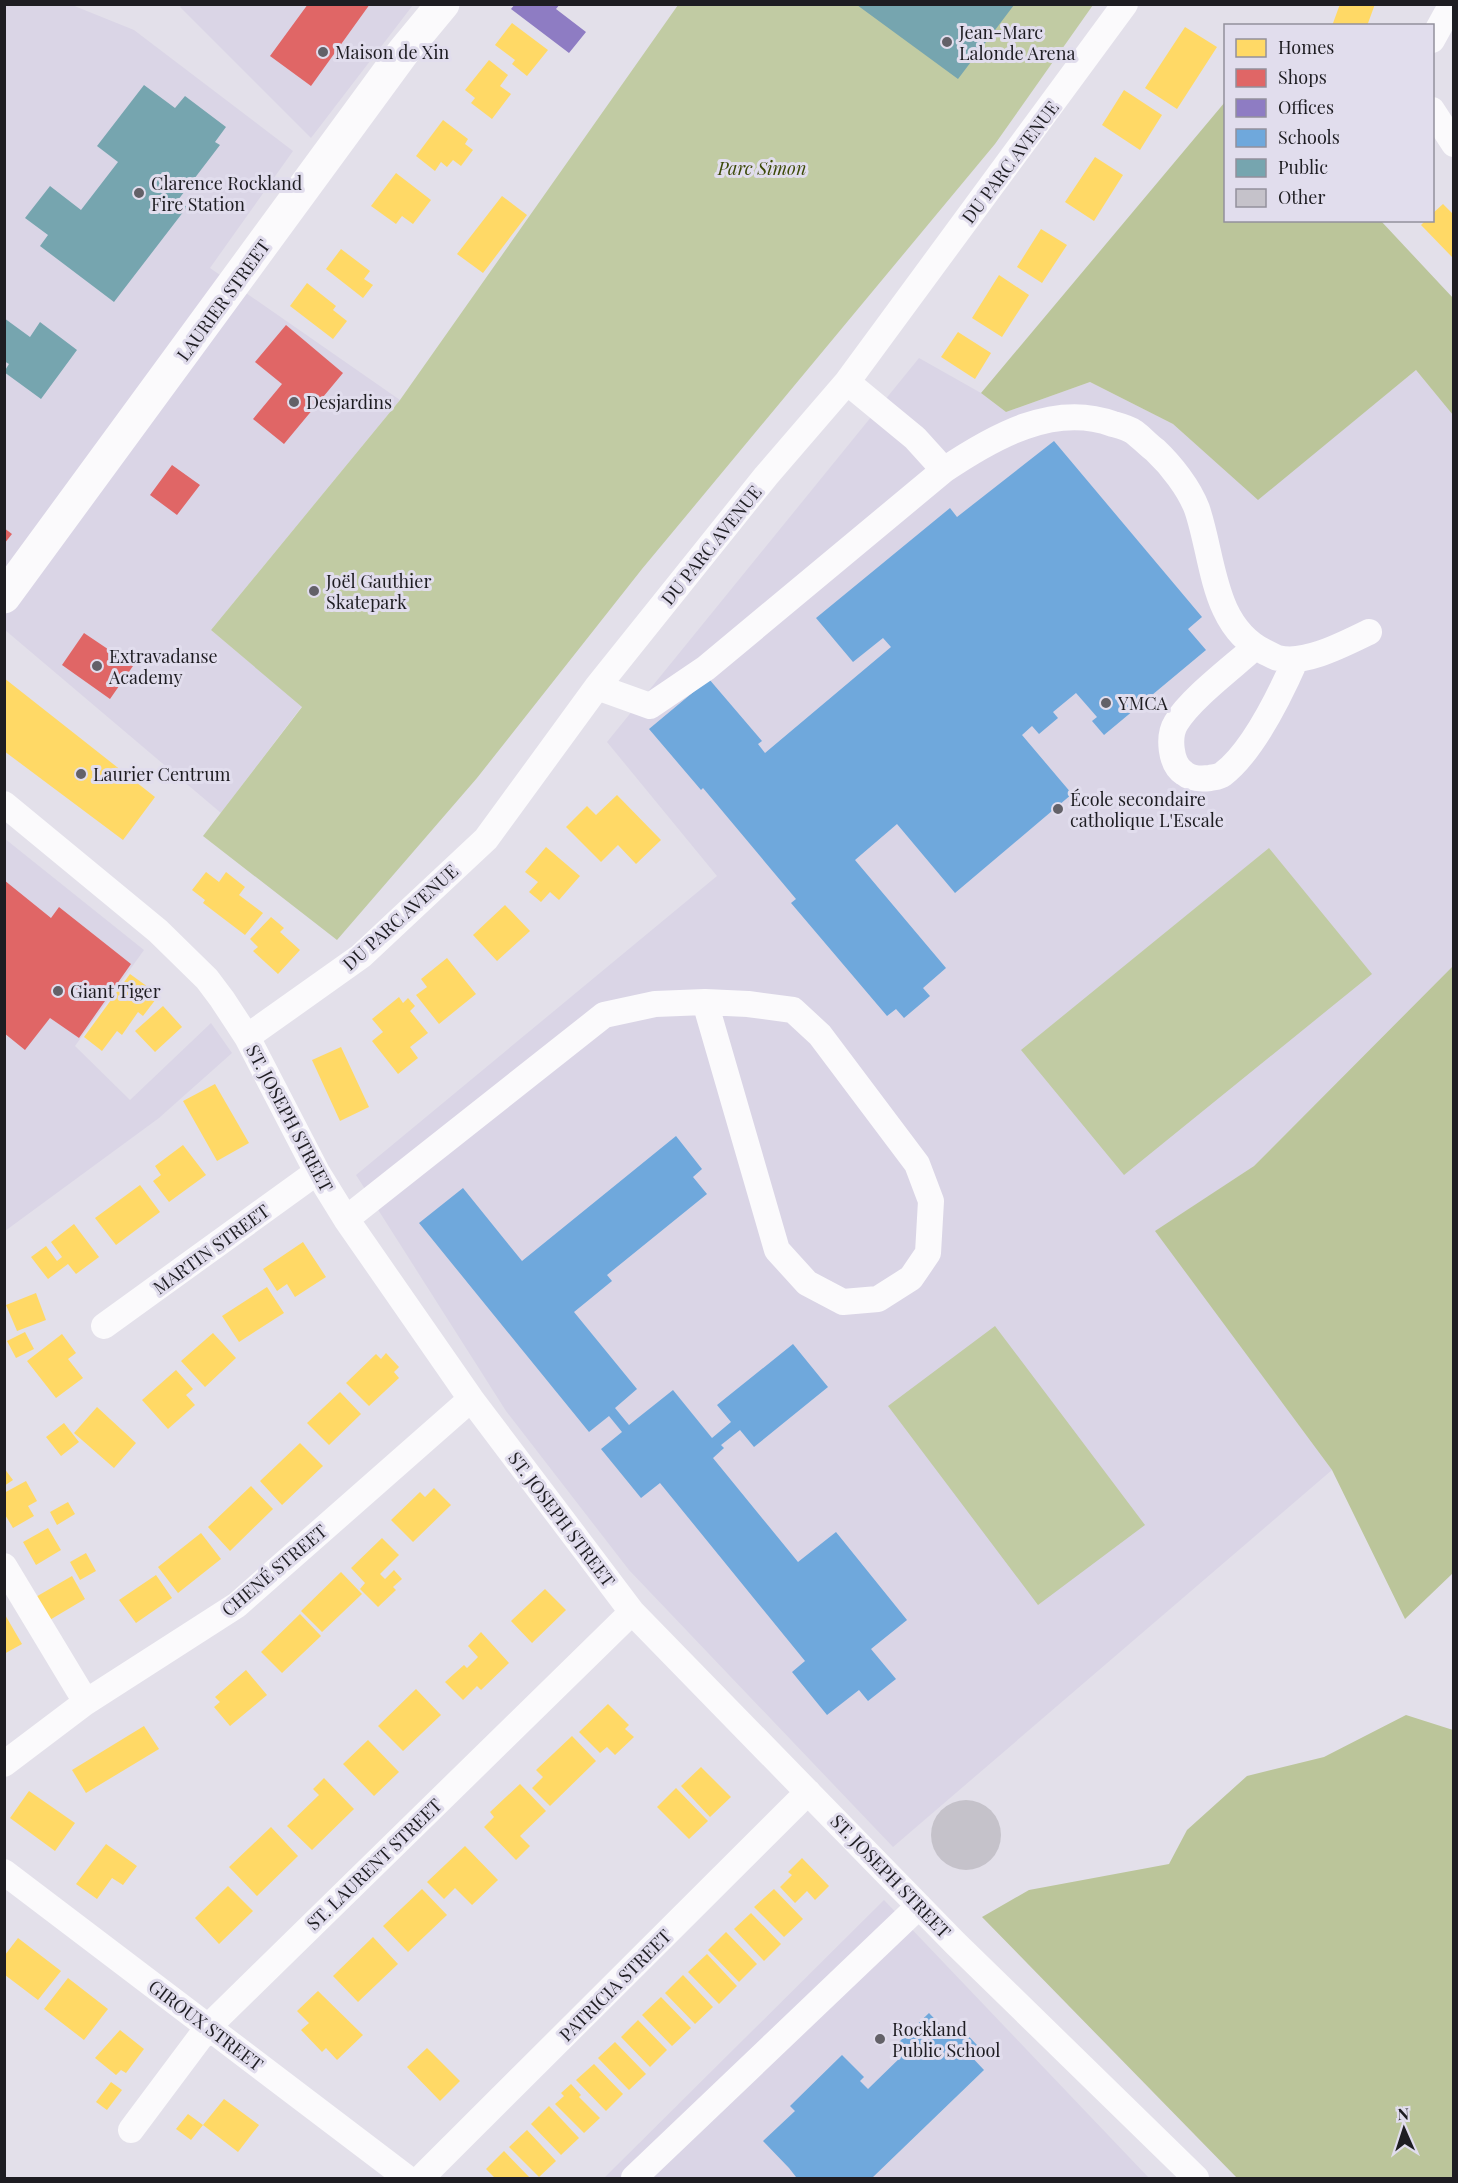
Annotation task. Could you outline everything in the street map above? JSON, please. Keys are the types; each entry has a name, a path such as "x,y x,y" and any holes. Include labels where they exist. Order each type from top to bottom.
{"main road":[{"name":"LAURIER STREET","path":"4,597 404,51 443,4"}],"street":[{"name":"DU PARC AVENUE","path":"246,1037 361,956 486,839 597,687 766,476 846,382 1125,4"},
{"path":"1434,36 1448,11 1454,6"},
{"path":"1434,113 1454,144"},
{"path":"846,382 915,438 944,470"},
{"path":"597,687 650,706 706,668 944,470 973,450 1014,430 1055,418 1095,417 1133,431 1170,464 1196,507 1214,580 1224,608 1236,630 1255,647 1278,658 1296,658 1332,649 1369,632"},
{"path":"1255,647 1184,710 1174,725 1171,742 1174,760 1184,773 1201,779 1221,776 1236,762 1272,709 1296,658"},
{"name":"ST. JOSEPH STREET","path":"4,804 158,931 207,979 246,1037 317,1172 346,1219 471,1399 632,1612 919,1906 1196,2178"},
{"path":"346,1219 604,1015 655,1004 705,1002 748,1004 793,1010 820,1035 917,1164 931,1201 928,1253 911,1278 878,1299 843,1302 807,1283 777,1250 705,1002"},
{"name":"MARTIN STREET","path":"104,1326 317,1172"},
{"name":"CHENÉ STREET","path":"4,1764 86,1702 237,1605 471,1399"},
{"path":"4,1566 86,1702"},
{"name":"ST. LAURENT STREET","path":"131,2130 208,2027 632,1612"},
{"name":"PATRICIA STREET","path":"421,2178 808,1792"},
{"name":"GIROUX STREET","path":"4,1872 407,2178"},
{"path":"634,2178 919,1906"}],"shaded area":[{"path":"182,4 413,5 311,138 180,7"},
{"path":"5,5 72,5 134,30 293,151 210,268 400,400 211,630 302,706 221,813 5,630"},
{"path":"919,358 981,393 1006,412 1090,382 1173,424 1258,499 1416,370 1453,414 1453,966 1254,1166 1156,1231 1332,1470 893,1847 629,1570 506,1411 356,1175 717,876 607,742"},
{"path":"4,838 144,950 75,1046 130,1100 211,1023 232,1053 159,1118 5,1231"},
{"name":"Rockland Public School","path":"884,1900 1149,2178 604,2178"}],"green space":[{"name":"Parc Simon","path":"678,5 1093,5 995,144 642,569 477,778 337,940 203,836 302,707 211,630 400,400"},
{"path":"1224,103 1224,222 1382,222 1453,298 1453,415 1416,370 1258,500 1173,424 1090,382 1006,412 981,393"},
{"path":"1269,848 1372,974 1124,1175 1021,1050"},
{"path":"1453,966 1453,1573 1405,1619 1332,1470 1155,1231 1254,1166"},
{"path":"995,1326 1145,1525 1038,1605 888,1406"},
{"path":"1406,1715 1453,1730 1453,2178 1237,2178 982,1917 1029,1890 1169,1864 1187,1830 1247,1776 1324,1757"}],"building: Homes":[{"path":"1340,4 1375,4 1368,24 1333,24"},
{"path":"512,23 548,50 527,76 512,64 515,60 495,45"},
{"path":"1185,27 1217,47 1177,109 1145,88"},
{"path":"489,60 508,75 500,86 511,94 492,119 471,103 475,98 465,90"},
{"path":"1124,90 1162,115 1140,150 1102,125"},
{"path":"443,120 468,139 465,144 473,150 461,166 453,160 447,167 441,162 435,171 416,156"},
{"path":"1095,157 1123,175 1094,221 1065,202"},
{"path":"396,173 431,200 413,224 402,216 396,224 371,206"},
{"path":"502,196 527,215 483,273 457,254"},
{"path":"1443,204 1454,215 1454,256 1452,257 1421,225 1424,222 1434,222 1434,212"},
{"path":"1041,229 1067,245 1042,283 1017,267"},
{"path":"341,249 370,271 364,279 373,285 363,298 326,269"},
{"path":"999,275 1029,295 1002,337 972,318"},
{"path":"307,283 336,306 333,310 347,321 333,339 290,306"},
{"path":"958,332 991,353 975,379 941,357"},
{"name":"Laurier Centrum","path":"4,678 155,797 123,840 4,751"},
{"path":"617,795 661,840 636,864 618,845 601,862 566,827 587,806 596,815"},
{"path":"546,847 580,876 559,900 550,892 541,902 529,892 538,882 525,872"},
{"path":"206,872 219,882 226,872 245,887 239,895 263,913 245,935 203,903 205,900 192,890"},
{"path":"505,905 530,931 497,961 473,935"},
{"path":"271,917 284,928 280,932 300,950 278,974 253,951 258,947 250,939"},
{"path":"447,958 476,994 439,1024 416,995 427,987 421,979"},
{"path":"130,974 159,995 143,1016 138,1012 122,1035 117,1031 102,1051 84,1037"},
{"path":"399,997 403,1003 408,998 415,1006 410,1011 428,1033 410,1047 418,1058 398,1074 372,1041 383,1032 372,1019"},
{"path":"163,1006 182,1027 155,1052 135,1031"},
{"path":"341,1047 369,1107 340,1121 312,1060"},
{"path":"215,1084 249,1143 217,1161 183,1101"},
{"path":"183,1145 206,1175 169,1202 153,1181 161,1175 155,1166"},
{"path":"140,1185 160,1212 116,1245 95,1218"},
{"path":"74,1224 99,1257 76,1274 68,1264 48,1279 31,1257 46,1246 57,1261 62,1257 51,1242"},
{"path":"303,1242 326,1277 295,1297 287,1284 277,1291 263,1269"},
{"path":"267,1287 284,1313 239,1342 222,1316"},
{"path":"36,1293 46,1320 17,1331 6,1305"},
{"path":"25,1332 34,1349 16,1358 7,1341"},
{"path":"213,1333 236,1358 205,1387 181,1361"},
{"path":"62,1334 76,1353 68,1359 83,1378 56,1398 27,1361"},
{"path":"386,1353 399,1367 394,1372 399,1378 369,1406 346,1383 376,1354 381,1359"},
{"path":"176,1370 193,1389 186,1395 195,1405 168,1429 142,1400"},
{"path":"340,1392 361,1414 329,1445 307,1423"},
{"path":"97,1407 136,1443 114,1468 74,1433"},
{"path":"64,1423 79,1442 61,1456 46,1437"},
{"path":"300,1443 323,1466 282,1505 260,1481"},
{"path":"4,1468 13,1480 4,1486"},
{"path":"26,1481 37,1501 28,1506 34,1516 13,1528 4,1513 4,1493"},
{"path":"251,1486 273,1509 230,1551 208,1527"},
{"path":"434,1488 451,1505 413,1542 391,1520 420,1492 425,1497"},
{"path":"68,1502 75,1514 57,1525 50,1512"},
{"path":"48,1528 61,1550 36,1565 23,1542"},
{"path":"201,1533 221,1559 178,1593 158,1567"},
{"path":"382,1538 399,1555 380,1574 385,1579 394,1570 402,1579 393,1587 396,1590 378,1607 360,1589 365,1583 351,1568"},
{"path":"86,1553 96,1571 80,1580 70,1562"},
{"path":"341,1572 362,1594 322,1632 301,1611"},
{"path":"156,1575 172,1598 136,1623 119,1600"},
{"path":"72,1576 85,1599 48,1621 34,1598"},
{"path":"545,1589 566,1610 532,1643 511,1621"},
{"path":"4,1613 22,1644 4,1654"},
{"path":"300,1614 321,1636 282,1673 261,1652"},
{"path":"481,1632 509,1663 481,1690 477,1686 463,1700 445,1682 464,1665 467,1668 478,1657 468,1646"},
{"path":"246,1670 267,1695 230,1726 214,1707 220,1702 215,1697"},
{"path":"416,1689 441,1715 403,1751 378,1726"},
{"path":"608,1704 629,1725 625,1729 634,1737 615,1755 607,1747 600,1753 579,1732"},
{"path":"144,1726 159,1749 86,1793 72,1770"},
{"path":"572,1736 596,1761 550,1806 532,1788 543,1777 536,1770"},
{"path":"368,1740 399,1772 374,1796 343,1764"},
{"path":"701,1767 731,1797 710,1817 681,1786"},
{"path":"324,1778 354,1809 312,1850 287,1826 319,1795 313,1789"},
{"path":"520,1784 546,1811 520,1836 530,1846 516,1860 484,1827 494,1817 490,1812"},
{"path":"676,1788 708,1821 689,1839 657,1807"},
{"path":"29,1791 75,1823 55,1851 10,1818"},
{"path":"271,1827 298,1856 257,1896 229,1867"},
{"path":"106,1844 137,1866 123,1885 112,1878 97,1899 76,1884"},
{"path":"465,1846 498,1880 472,1905 455,1888 444,1899 427,1882"},
{"path":"802,1858 829,1886 815,1900 807,1891 795,1903 780,1887 792,1875 788,1872"},
{"path":"228,1886 253,1911 219,1944 195,1918"},
{"path":"422,1889 447,1915 408,1952 383,1926"},
{"path":"774,1889 803,1919 784,1937 754,1907"},
{"path":"751,1913 781,1944 764,1961 734,1929"},
{"path":"726,1932 757,1964 739,1982 708,1950"},
{"path":"373,1937 398,1964 358,2002 333,1976"},
{"path":"18,1938 61,1971 38,2000 5,1975 5,1955"},
{"path":"707,1954 737,1986 719,2004 688,1972"},
{"path":"683,1975 713,2007 695,2024 665,1993"},
{"path":"68,1978 108,2009 84,2040 44,2009"},
{"path":"318,1991 363,2035 337,2060 326,2048 322,2052 301,2030 309,2023 297,2011"},
{"path":"661,1997 691,2028 672,2046 642,2015"},
{"path":"638,2020 667,2050 650,2067 621,2037"},
{"path":"120,2030 144,2049 126,2073 121,2070 116,2075 95,2058"},
{"path":"615,2042 646,2074 629,2090 598,2058"},
{"path":"427,2048 460,2081 440,2101 407,2067"},
{"path":"594,2064 623,2094 606,2111 576,2080"},
{"path":"111,2082 122,2090 107,2110 96,2102"},
{"path":"571,2084 581,2095 579,2097 600,2118 584,2133 555,2104 564,2096 561,2093"},
{"path":"224,2099 259,2125 238,2152 203,2125"},
{"path":"549,2106 579,2138 561,2155 531,2124"},
{"path":"188,2114 203,2125 191,2140 176,2129"},
{"path":"527,2130 556,2161 539,2177 509,2147"},
{"path":"504,2151 530,2178 495,2178 486,2169"}],"building: Shops":[{"path":"308,4 370,4 311,86 270,56"},
{"name":"Desjardins","path":"286,325 343,373 284,444 253,419 282,384 255,362"},
{"path":"172,465 200,485 177,515 150,495"},
{"path":"4,528 12,534 4,544"},
{"name":"Extravadanse Academy","path":"84,633 133,666 110,699 62,665"},
{"name":"Giant Tiger","path":"4,880 51,918 59,907 131,964 79,1038 50,1018 25,1050 4,1033"}],"building: Offices":[{"path":"515,4 560,4 556,9 586,32 569,53 511,9"}],"building: Schools":[{"path":"1054,441 1202,617 1188,629 1206,650 1104,735 1092,721 1097,717 1076,693 1053,712 1058,718 1039,734 1032,726 1022,735 1072,794 955,893 897,824 855,860 946,968 923,988 930,996 904,1018 896,1009 887,1016 791,903 796,899 703,788 701,790 649,729 709,679 762,741 758,744 765,753 891,647 883,638 853,662 816,618 950,508 957,517"},
{"path":"676,1136 702,1169 693,1177 707,1194 607,1275 612,1281 574,1312 637,1389 615,1408 629,1425 673,1390 712,1438 731,1422 717,1405 793,1344 828,1387 754,1447 740,1430 721,1445 724,1448 713,1458 798,1562 836,1532 907,1620 871,1649 896,1679 868,1701 859,1690 827,1715 792,1672 805,1661 660,1483 641,1498 601,1449 622,1432 609,1416 589,1432 419,1223 463,1188 522,1261"},
{"path":"929,2013 950,2035 959,2026 977,2045 968,2053 984,2070 872,2178 794,2178 796,2177 789,2168 763,2141 795,2111 790,2106 842,2055 864,2077 860,2081 868,2089 907,2051 898,2043"}],"building: Public":[{"name":"Jean-Marc Lalonde Arena","path":"857,5 1014,5 958,79"},
{"name":"Clarence Rockland Fire Station","path":"144,85 175,108 185,96 226,127 215,142 220,145 178,200 187,207 114,302 40,246 48,235 25,218 50,186 81,210 118,162 97,146"},
{"path":"4,318 30,337 40,322 77,350 41,399 4,372 9,364 4,361"}],"building: Other":[{"path":"973,1800 986,1806 995,1815 999,1821 1001,1835 999,1849 991,1860 980,1868 959,1870 941,1860 933,1849 931,1828 941,1810 952,1802"}],"place":[{"name":"Jean-Marc Lalonde Arena","path":"947,42"},
{"name":"Maison de Xin","path":"323,52"},
{"name":"Clarence Rockland Fire Station","path":"139,193"},
{"name":"Desjardins","path":"294,402"},
{"name":"Joël Gauthier Skatepark","path":"314,591"},
{"name":"Extravadanse Academy","path":"97,666"},
{"name":"YMCA","path":"1106,703"},
{"name":"Laurier Centrum","path":"81,774"},
{"name":"École secondaire catholique L'Escale","path":"1058,809"},
{"name":"Giant Tiger","path":"58,991"},
{"name":"Rockland Public School","path":"880,2039"}]}
